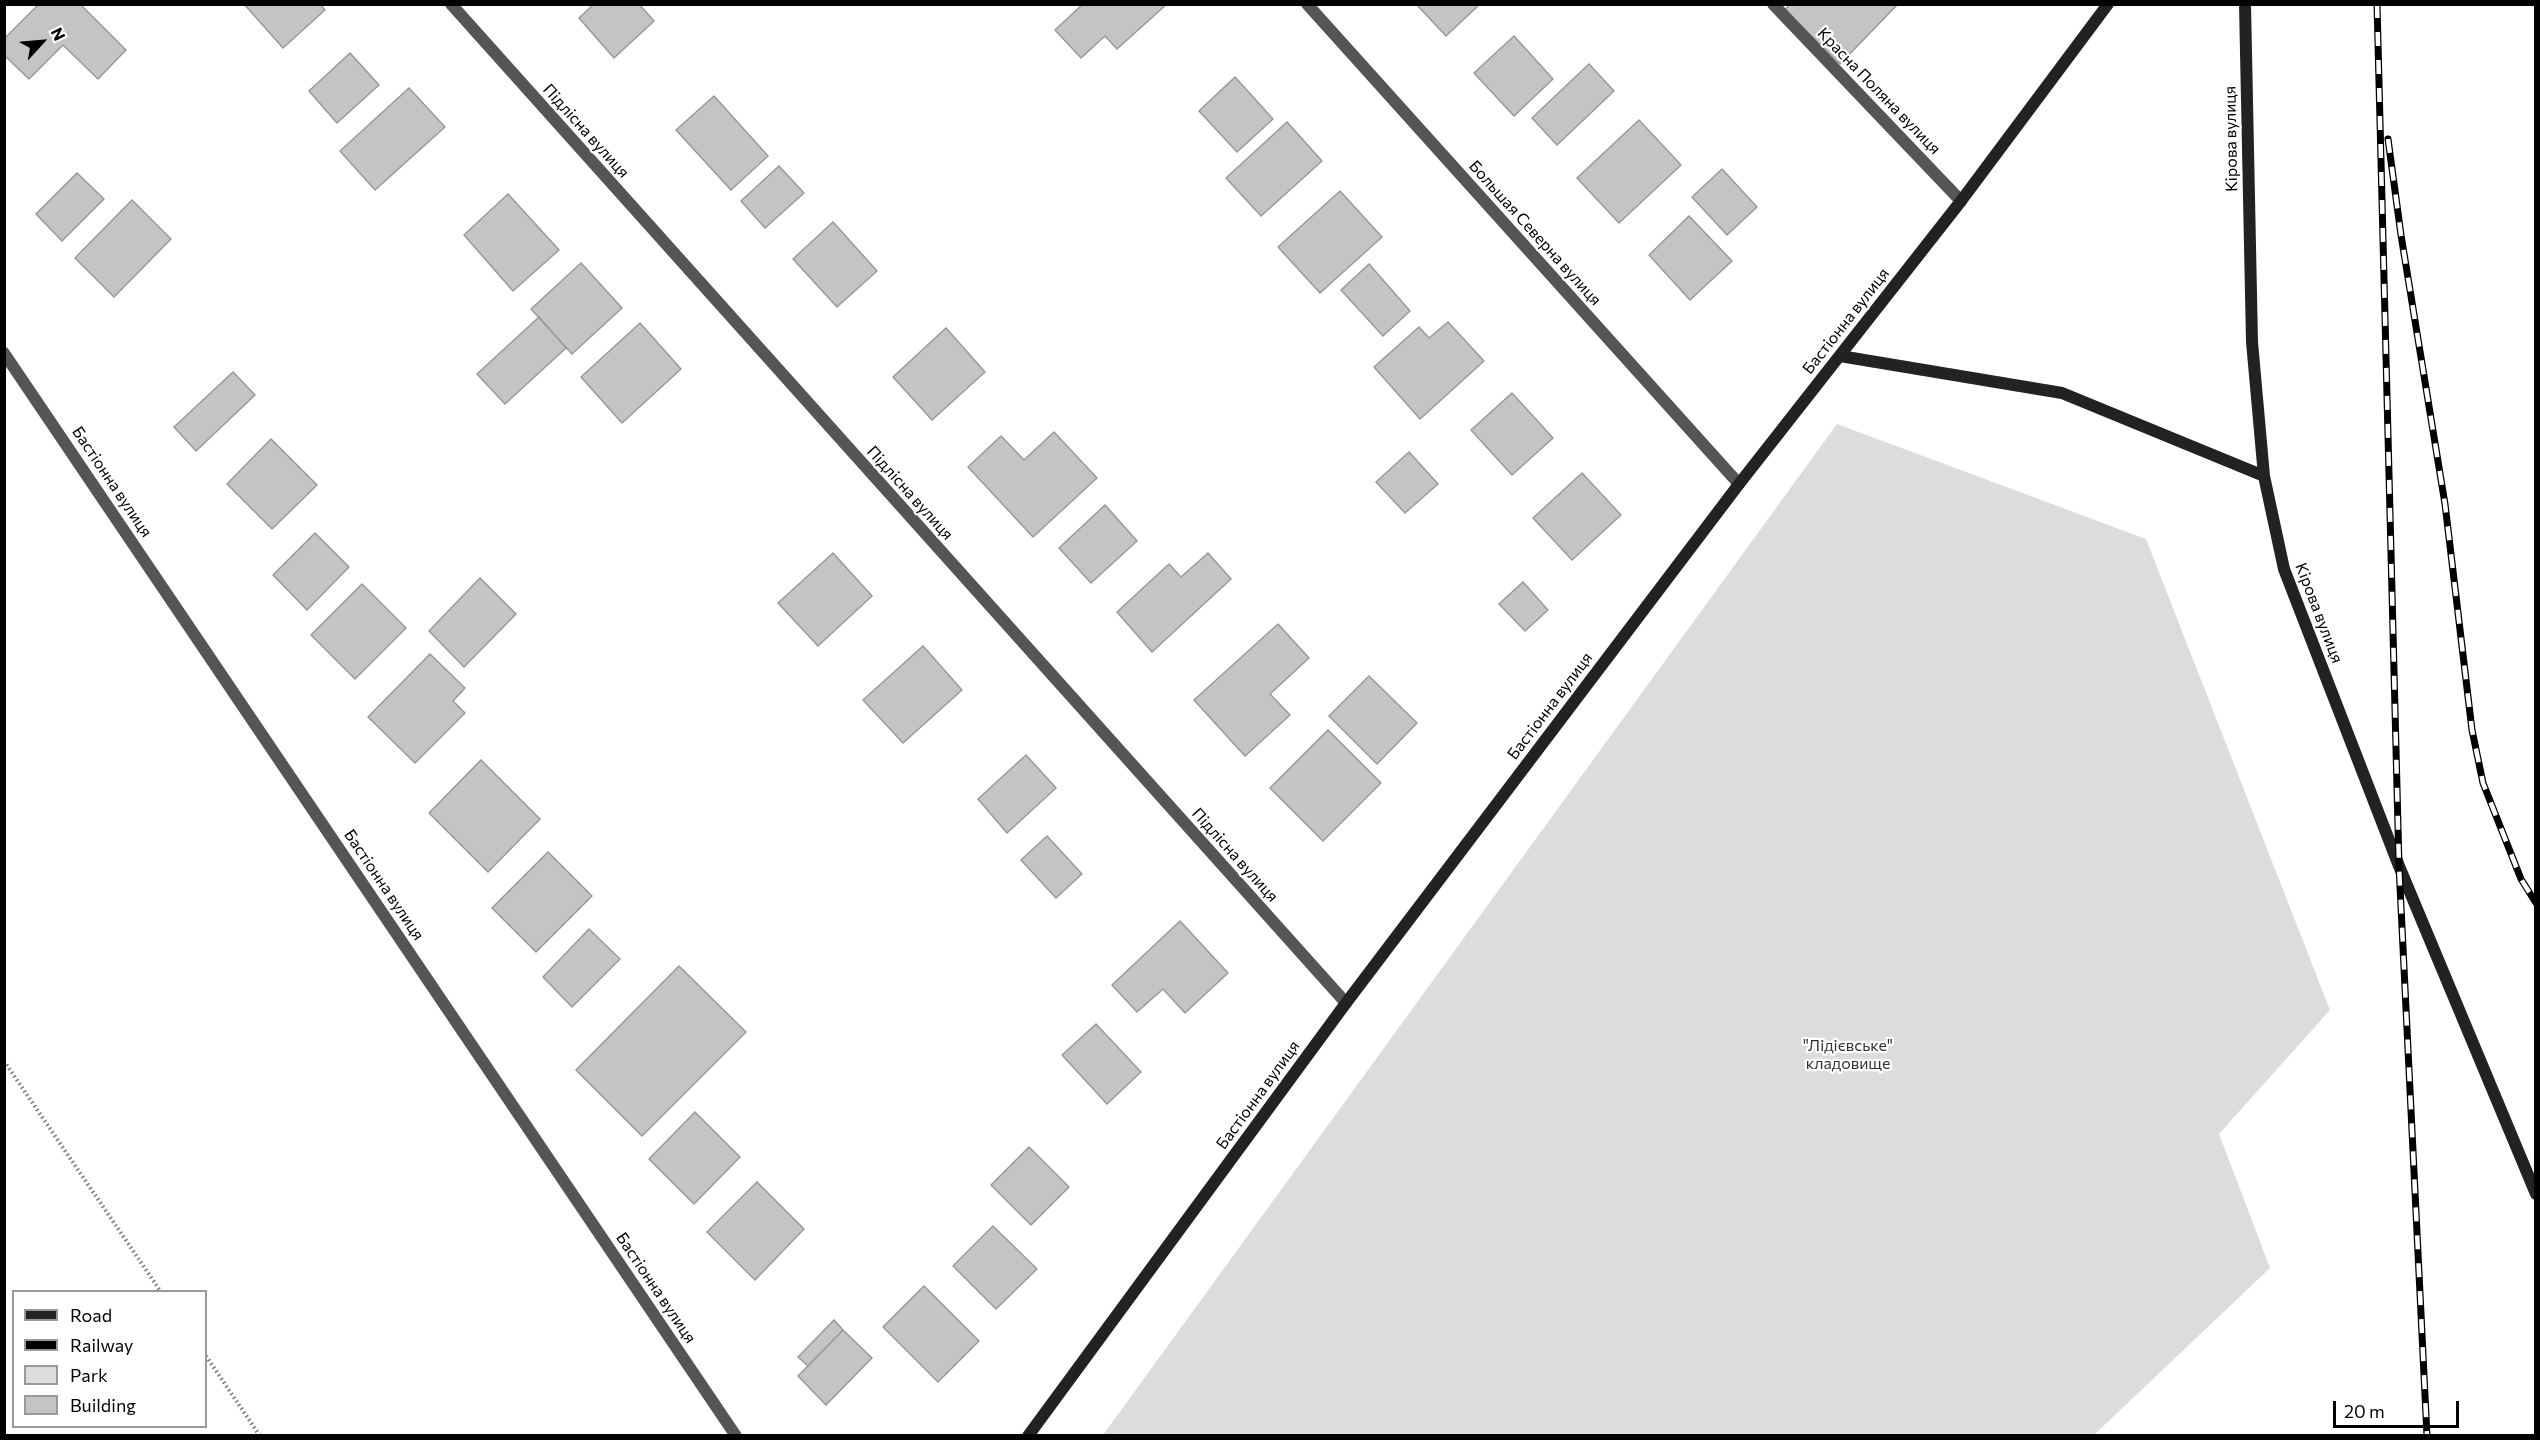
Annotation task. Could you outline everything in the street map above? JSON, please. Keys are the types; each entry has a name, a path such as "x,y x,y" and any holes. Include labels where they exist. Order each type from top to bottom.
{"main road":[{"name":"Бастіонна вулиця","path":"1028,1436 1346,1003 1739,484 1961,201 2108,4"},
{"name":"Кірова вулиця","path":"2245,4 2252,342 2264,476 2284,569 2399,867 2535,1194"},
{"path":"1840,356 2062,393 2264,476"}],"street":[{"name":"Підлісна вулиця","path":"451,4 1346,1003"},
{"name":"Большая Северна вулиця","path":"1307,4 1739,484"},
{"name":"Красна Поляна вулиця","path":"1773,4 1961,201"},
{"name":"Бастіонна вулиця","path":"4,353 736,1436"}],"path":[{"path":"4,1061 160,1290"},
{"path":"207,1357 260,1436"}],"green space":[{"name":"\"Лідієвське\" кладовище","path":"1837,424 2146,539 2330,1010 2219,1134 2270,1268 2094,1435 1103,1435"}],"building":[{"path":"39,4 80,4 126,50 98,79 63,45 29,79 4,55 4,39"},
{"path":"244,4 320,4 325,10 283,48"},
{"path":"594,4 639,4 654,21 614,58 579,18"},
{"path":"1083,4 1167,4 1117,49 1105,36 1081,58 1055,30"},
{"path":"1416,4 1480,4 1446,36"},
{"path":"1790,4 1898,4 1840,64 1785,10"},
{"path":"1514,36 1553,79 1514,116 1474,73"},
{"path":"350,53 379,85 337,123 309,91"},
{"path":"1589,64 1614,91 1557,145 1532,118"},
{"path":"1235,77 1273,119 1237,152 1199,111"},
{"path":"409,88 445,127 375,190 340,151"},
{"path":"714,96 768,156 731,190 676,130"},
{"path":"1639,120 1681,165 1619,223 1577,178"},
{"path":"1287,122 1322,161 1261,216 1226,178"},
{"path":"779,166 804,193 765,228 741,201"},
{"path":"1722,169 1757,207 1727,235 1692,197"},
{"path":"77,173 104,199 62,241 36,214"},
{"path":"1340,191 1382,237 1320,293 1278,247"},
{"path":"508,194 559,250 513,291 464,235"},
{"path":"132,200 171,239 114,297 75,258"},
{"path":"1689,216 1732,261 1690,300 1649,255"},
{"path":"833,222 877,271 837,307 793,259"},
{"path":"581,263 622,308 572,354 531,309"},
{"path":"1369,264 1410,311 1383,336 1341,290"},
{"path":"539,317 566,348 505,404 477,374"},
{"path":"1448,322 1484,361 1420,419 1374,367 1419,327 1429,338"},
{"path":"640,323 681,369 622,423 581,377"},
{"path":"946,328 985,372 932,420 893,377"},
{"path":"233,372 255,395 196,451 174,427"},
{"path":"1512,393 1553,438 1512,475 1471,430"},
{"path":"1054,432 1097,478 1033,537 968,467 1001,436 1024,460"},
{"path":"271,439 317,485 272,529 227,484"},
{"path":"1409,452 1438,484 1405,513 1376,482"},
{"path":"1582,473 1621,515 1572,560 1533,518"},
{"path":"1105,505 1137,541 1091,583 1059,548"},
{"path":"315,533 349,567 307,610 273,575"},
{"path":"833,553 872,596 818,646 778,603"},
{"path":"1208,553 1231,579 1152,652 1117,612 1169,564 1181,577"},
{"path":"480,578 516,614 464,667 429,631"},
{"path":"1523,582 1548,610 1525,631 1499,604"},
{"path":"362,584 406,628 355,679 311,635"},
{"path":"1278,624 1309,658 1270,694 1290,715 1245,756 1194,700"},
{"path":"923,646 962,690 903,743 863,700"},
{"path":"430,654 465,688 453,701 465,713 415,763 368,717"},
{"path":"1369,676 1417,723 1377,764 1329,716"},
{"path":"1328,730 1381,783 1323,841 1270,788"},
{"path":"1026,755 1056,788 1007,833 978,799"},
{"path":"481,760 540,819 488,872 429,813"},
{"path":"1047,836 1082,874 1056,898 1021,860"},
{"path":"548,852 592,896 536,952 492,908"},
{"path":"1180,921 1228,973 1185,1013 1163,989 1137,1012 1112,985"},
{"path":"589,929 620,959 572,1007 543,977"},
{"path":"679,966 746,1032 642,1136 576,1070"},
{"path":"1096,1024 1141,1072 1107,1104 1062,1055"},
{"path":"695,1112 740,1157 694,1204 649,1159"},
{"path":"1029,1147 1069,1187 1031,1225 991,1185"},
{"path":"757,1182 804,1229 755,1280 707,1232"},
{"path":"993,1226 1037,1269 996,1309 953,1266"},
{"path":"924,1286 979,1341 938,1382 883,1327"},
{"path":"834,1320 843,1330 808,1366 798,1357"},
{"path":"843,1330 872,1358 826,1405 798,1376"}],"railway":[{"path":"2377,4 2399,866 2427,1436"},
{"path":"2388,139 2401,235 2445,504 2472,730 2483,783 2521,879 2536,903"}]}
